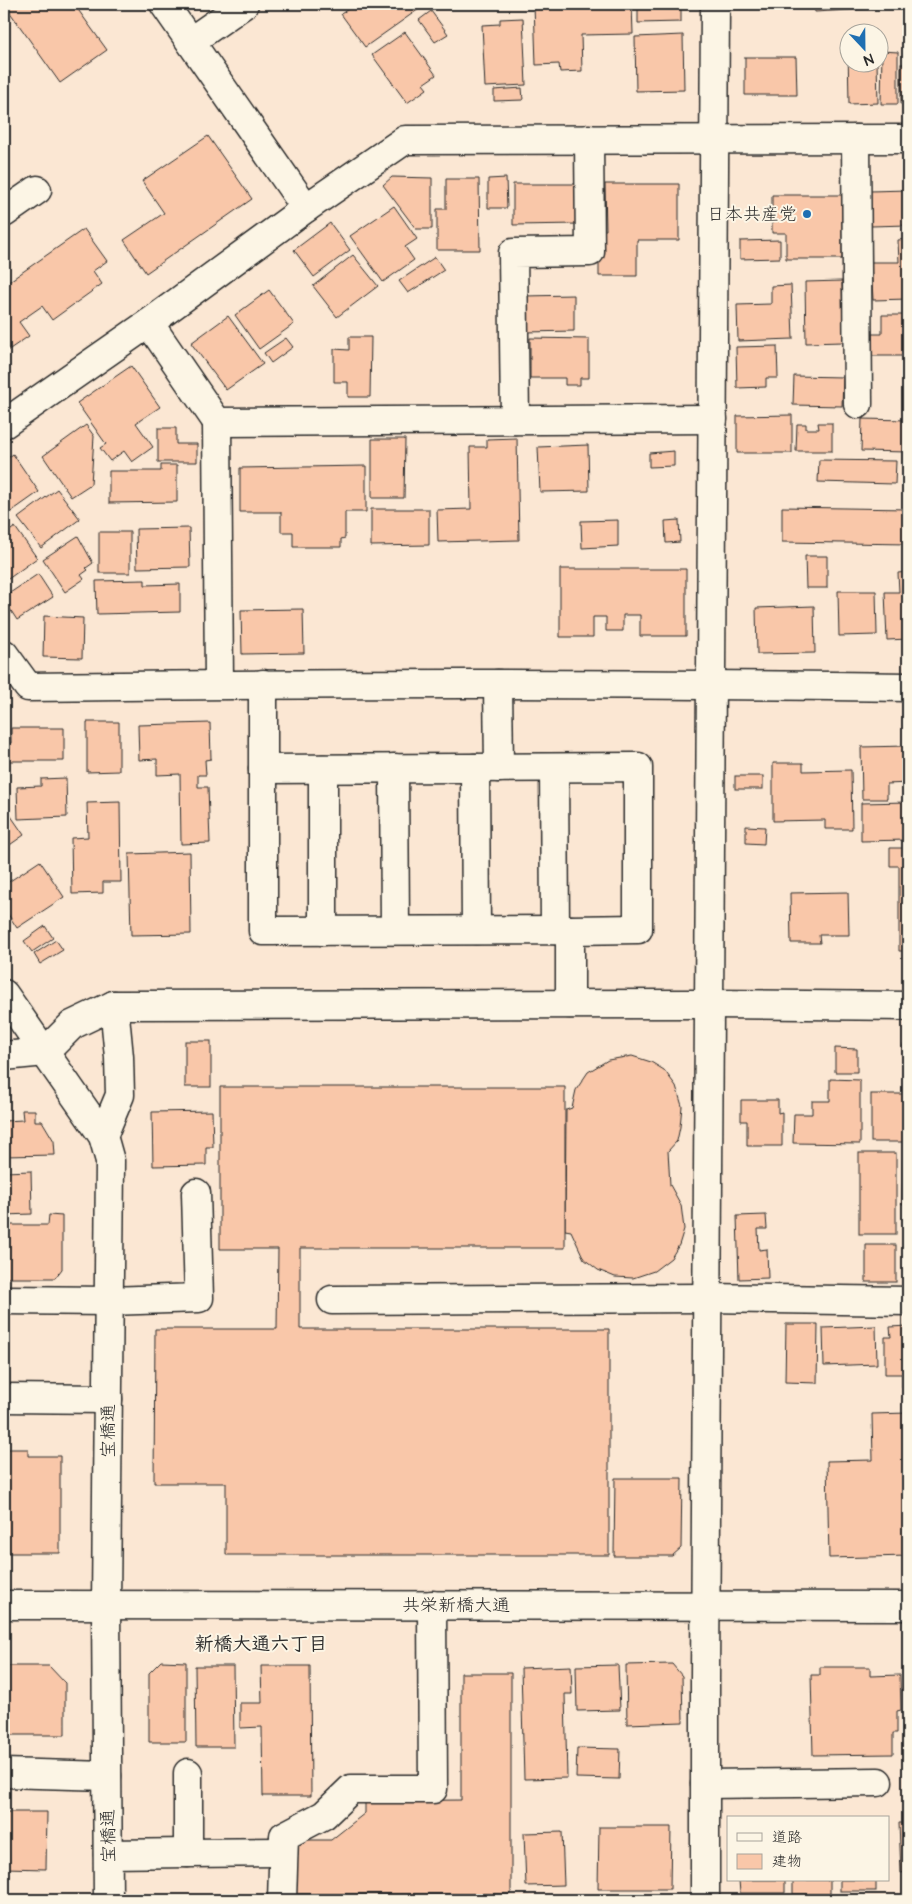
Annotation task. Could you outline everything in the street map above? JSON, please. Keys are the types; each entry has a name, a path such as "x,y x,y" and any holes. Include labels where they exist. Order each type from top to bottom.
{"street":[{"path":"164,4 306,208"},
{"path":"191,41 244,4"},
{"path":"705,1900 705,1605 715,4"},
{"path":"515,420 513,253 590,252 588,139"},
{"path":"856,139 858,404"},
{"path":"4,424 149,323 306,208 406,140 908,139"},
{"path":"4,213 36,190"},
{"path":"149,323 217,422 219,684"},
{"path":"217,422 712,419"},
{"path":"4,654 28,687 219,684 711,684 908,687"},
{"path":"263,684 263,769 263,931 638,929 638,767 263,769"},
{"path":"476,930 487,768 498,684"},
{"path":"394,768 395,930"},
{"path":"554,768 562,930 570,1004"},
{"path":"323,769 323,930"},
{"name":"宝橋通","path":"4,994 103,1136 110,1161 106,1606 108,1900"},
{"path":"4,1056 45,1052 72,1025 114,1005 709,1004 908,1006"},
{"path":"103,1136 120,1095 120,1057 114,1005"},
{"path":"4,1300 109,1301 199,1298 196,1193"},
{"path":"332,1300 708,1298 908,1300"},
{"path":"4,1398 108,1399"},
{"name":"共栄新橋大通","path":"4,1605 908,1606"},
{"path":"282,1900 284,1836 324,1815 351,1789 432,1789 432,1605"},
{"path":"4,1773 107,1776"},
{"path":"188,1773 188,1852"},
{"path":"705,1784 878,1782"},
{"path":"108,1854 283,1852"}],"building":[{"path":"4,4 74,4 107,50 60,83"},
{"path":"355,4 426,4 365,47 341,14"},
{"path":"534,4 632,4 633,34 581,35 582,71 560,72 559,64 536,65"},
{"path":"638,4 681,4 681,22 638,23"},
{"path":"814,4 882,4 882,8 815,12"},
{"path":"431,11 448,34 435,42 419,20"},
{"path":"523,18 526,85 485,87 482,25 500,24 500,19"},
{"path":"405,32 436,75 423,84 427,89 407,103 372,55"},
{"path":"683,35 684,90 636,91 635,37"},
{"path":"890,52 898,52 898,104 881,104 882,72 890,72"},
{"path":"745,57 796,57 797,95 745,95"},
{"path":"901,64 908,64 908,104 901,104"},
{"path":"848,72 877,72 878,103 849,104"},
{"path":"522,88 523,100 494,101 494,90"},
{"path":"208,136 252,199 146,273 124,240 164,213 142,181"},
{"path":"392,177 432,178 432,229 416,229 383,185"},
{"path":"506,178 507,208 488,208 488,179"},
{"path":"446,179 479,179 480,250 437,250 437,209 446,209"},
{"path":"513,184 580,184 580,224 513,225"},
{"path":"605,184 679,184 679,240 637,240 637,276 599,276 599,230 606,230"},
{"path":"908,190 908,225 871,226 870,191"},
{"name":"日本共産党","path":"772,195 842,195 842,259 786,259 786,233 772,233"},
{"path":"394,206 417,239 405,247 414,260 383,282 350,236"},
{"path":"330,223 350,250 314,277 294,250"},
{"path":"84,229 107,261 93,271 102,284 52,320 42,306 19,322 29,336 4,353 4,285"},
{"path":"908,239 908,299 873,300 871,262 899,262 898,240"},
{"path":"780,240 780,258 740,259 740,241"},
{"path":"353,255 378,286 337,317 313,286"},
{"path":"435,257 444,270 408,293 399,281"},
{"path":"842,281 843,342 806,343 805,282"},
{"path":"791,285 793,339 738,341 737,305 771,304 771,286"},
{"path":"269,290 294,324 259,349 235,315"},
{"path":"574,295 574,331 526,332 525,296"},
{"path":"882,315 908,315 908,356 866,356 866,334 882,334"},
{"path":"228,316 263,364 226,390 191,343"},
{"path":"349,337 371,337 370,397 348,397 348,382 334,382 334,349 349,350"},
{"path":"286,338 293,347 271,363 264,353"},
{"path":"530,338 589,339 589,378 580,378 580,385 565,385 565,378 530,378"},
{"path":"777,346 778,378 766,378 766,387 737,388 736,347"},
{"path":"131,366 160,407 136,423 153,447 132,462 124,451 110,461 100,448 106,444 77,403"},
{"path":"794,376 843,377 842,406 793,405"},
{"path":"792,415 792,453 737,453 737,416"},
{"path":"862,419 908,420 908,452 861,451"},
{"path":"818,423 832,423 832,451 796,451 797,424 806,424 806,429 819,429"},
{"path":"86,425 94,436 91,484 71,497 43,456"},
{"path":"158,428 176,428 176,444 197,444 197,462 158,462"},
{"path":"517,438 519,540 438,542 437,510 471,509 470,447 487,447 487,439"},
{"path":"372,439 405,439 404,498 372,498"},
{"path":"588,445 589,491 540,492 538,447"},
{"path":"674,451 674,466 649,467 649,453"},
{"path":"13,454 39,492 5,516 4,461"},
{"path":"819,460 896,461 895,484 818,482"},
{"path":"161,465 177,465 177,502 109,503 109,471 161,471"},
{"path":"366,466 366,512 345,512 345,538 341,539 341,547 293,547 293,532 281,532 281,512 240,512 240,468"},
{"path":"57,489 80,519 41,548 18,518"},
{"path":"782,507 908,509 908,544 782,542"},
{"path":"371,509 429,509 429,545 371,546"},
{"path":"618,520 618,546 582,548 581,521"},
{"path":"679,520 680,542 666,543 665,521"},
{"path":"15,527 37,558 4,582 4,535"},
{"path":"189,528 190,567 137,568 136,529"},
{"path":"99,532 130,532 130,573 99,573"},
{"path":"78,536 93,563 81,575 84,579 65,592 43,559"},
{"path":"805,556 827,556 827,588 806,588"},
{"path":"560,569 686,569 686,636 640,636 640,615 623,615 623,631 606,631 606,617 593,617 593,637 560,637"},
{"path":"908,572 908,639 887,640 885,592 899,592 898,573"},
{"path":"38,574 53,597 17,620 4,597"},
{"path":"145,580 145,585 180,584 180,612 97,614 96,581"},
{"path":"838,591 876,591 877,635 839,636"},
{"path":"814,606 815,653 757,654 756,608"},
{"path":"303,609 304,653 242,654 241,610"},
{"path":"44,616 83,618 82,658 43,657"},
{"path":"87,722 119,722 119,771 87,772"},
{"path":"210,723 211,759 205,760 206,775 198,775 198,787 208,787 210,843 181,844 180,774 157,775 157,759 139,760 138,725"},
{"path":"11,728 64,728 64,761 4,761 4,743 11,743"},
{"path":"908,746 908,783 887,784 887,799 862,799 861,747"},
{"path":"773,763 803,763 803,771 851,770 852,829 825,829 825,820 773,821"},
{"path":"735,776 763,776 763,789 735,789"},
{"path":"66,778 67,817 18,819 17,787 41,786 41,779"},
{"path":"120,802 121,882 103,882 103,893 72,894 71,838 88,837 87,803"},
{"path":"908,802 908,840 861,841 861,803"},
{"path":"4,806 24,835 4,849"},
{"path":"746,826 765,827 764,844 746,843"},
{"path":"890,848 908,848 908,962 905,962 905,951 899,951 899,866 890,866"},
{"path":"190,852 191,934 131,935 129,854"},
{"path":"40,861 64,897 17,928 4,908 4,885"},
{"path":"848,892 849,935 819,935 820,943 791,943 790,893"},
{"path":"45,926 53,938 32,952 24,941"},
{"path":"56,940 63,950 40,964 34,954"},
{"path":"185,1041 211,1041 211,1087 185,1087"},
{"path":"903,1045 908,1045 908,1069 903,1069"},
{"path":"835,1048 857,1049 857,1072 835,1072"},
{"path":"632,1056 651,1062 664,1070 676,1086 682,1106 680,1127 677,1141 668,1151 670,1185 681,1205 684,1229 679,1245 671,1258 654,1271 633,1278 615,1277 598,1270 584,1259 571,1231 565,1230 566,1110 572,1108 576,1090 588,1072 608,1060"},
{"path":"830,1079 860,1080 860,1144 793,1143 794,1114 812,1114 812,1101 830,1101"},
{"path":"220,1087 565,1087 565,1248 300,1248 300,1329 609,1329 609,1555 226,1555 226,1483 154,1483 155,1329 277,1329 278,1249 220,1249"},
{"path":"871,1094 908,1094 908,1142 871,1142"},
{"path":"741,1100 778,1100 778,1113 782,1112 782,1146 747,1146 747,1121 741,1121"},
{"path":"22,1110 35,1110 35,1121 42,1121 54,1141 55,1155 4,1156 4,1121 23,1120"},
{"path":"212,1111 213,1147 206,1147 206,1165 153,1166 152,1112"},
{"path":"859,1153 896,1153 896,1234 859,1234"},
{"path":"903,1159 908,1159 908,1204 902,1204"},
{"path":"31,1171 32,1214 4,1215 4,1172"},
{"path":"49,1215 62,1216 62,1269 55,1278 4,1278 4,1225 48,1225"},
{"path":"766,1215 767,1229 758,1229 759,1250 767,1249 768,1278 739,1279 737,1216"},
{"path":"866,1245 896,1245 896,1282 866,1282"},
{"path":"786,1324 818,1324 817,1383 785,1382"},
{"path":"876,1326 877,1364 824,1366 823,1328"},
{"path":"908,1326 908,1387 902,1387 902,1374 885,1374 885,1337 891,1337 890,1327"},
{"path":"908,1413 908,1556 829,1558 827,1461 873,1460 872,1414"},
{"path":"4,1449 28,1449 28,1456 60,1456 60,1553 6,1553"},
{"path":"615,1478 682,1478 681,1548 672,1556 614,1556"},
{"path":"161,1661 186,1662 186,1742 149,1742 149,1673"},
{"path":"672,1664 682,1676 683,1722 627,1724 626,1665"},
{"path":"618,1665 620,1710 577,1711 576,1666"},
{"path":"4,1666 49,1666 65,1683 65,1735 4,1735"},
{"path":"195,1666 233,1666 234,1747 196,1747"},
{"path":"261,1666 310,1666 311,1796 263,1796 262,1727 240,1728 240,1703 262,1703"},
{"path":"571,1666 572,1694 565,1694 567,1778 524,1779 521,1668"},
{"path":"820,1667 870,1667 870,1676 900,1675 901,1710 897,1711 897,1733 893,1733 893,1754 813,1755 811,1675 820,1675"},
{"path":"461,1673 511,1673 511,1894 292,1894 292,1853 304,1840 331,1840 365,1813 365,1801 461,1800"},
{"path":"577,1748 620,1749 619,1779 576,1778"},
{"path":"4,1812 47,1812 46,1869 4,1868"},
{"path":"899,1823 908,1823 908,1872 901,1873"},
{"path":"599,1827 671,1827 670,1889 598,1889"},
{"path":"562,1832 564,1885 526,1886 524,1833"},
{"path":"739,1882 785,1882 785,1893 740,1893"},
{"path":"793,1882 830,1882 830,1894 793,1894"},
{"path":"840,1882 876,1882 876,1891 840,1891"}],"place":[{"name":"日本共産党","path":"807,214"}],"district":[{"name":"新橋大通六丁目","path":"261,1643"}]}
